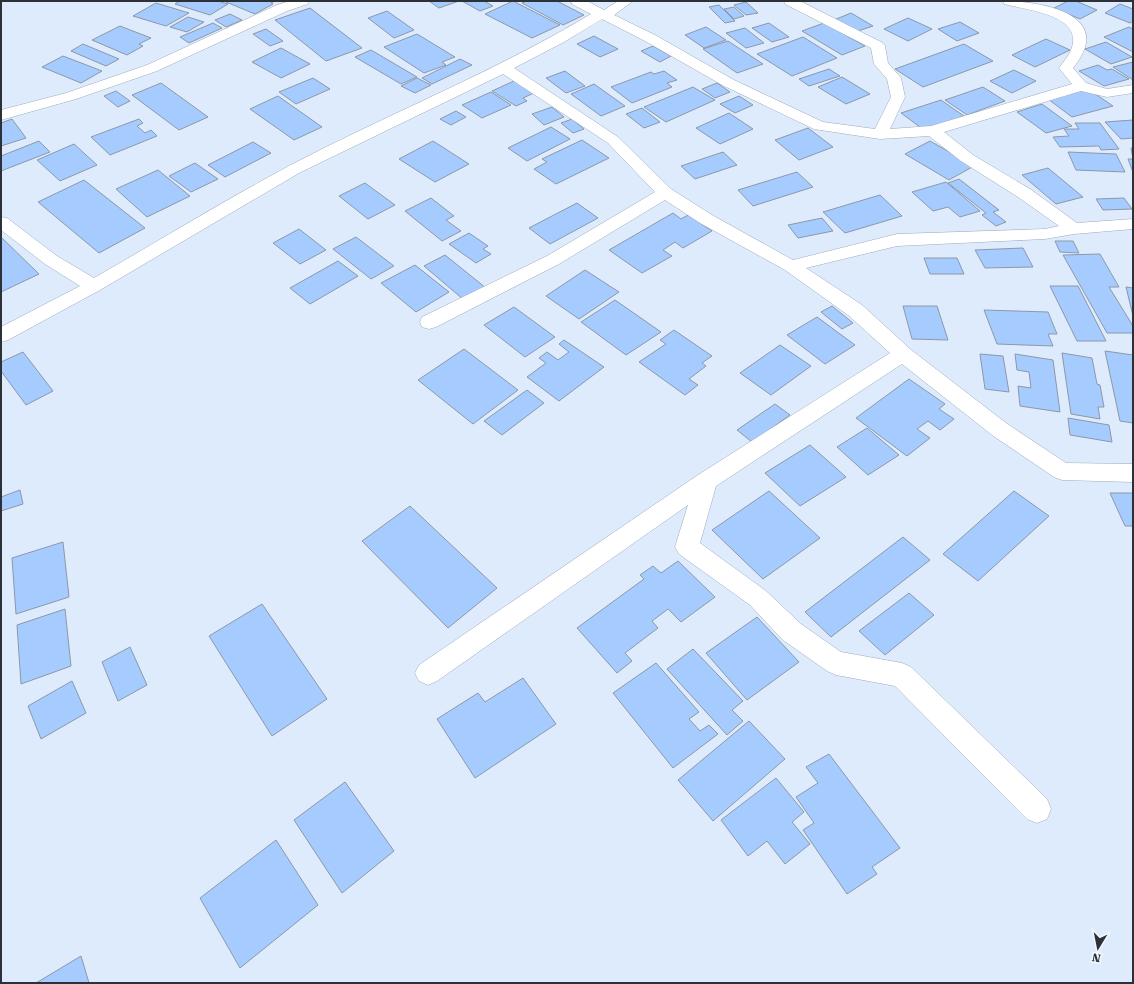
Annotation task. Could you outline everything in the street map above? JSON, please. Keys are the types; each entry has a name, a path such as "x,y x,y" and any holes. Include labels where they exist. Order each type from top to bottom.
{"street":[{"path":"1,115 71,96 152,68 282,8 304,1"},
{"path":"577,1 650,38 729,83 819,126 880,134 932,131 1081,86 1107,93 1133,89"},
{"path":"1,335 94,286 293,170 410,111 504,68 627,1"},
{"path":"790,1 878,46 881,64 894,78 898,97 880,134"},
{"path":"1008,1 1067,18 1078,28 1081,37 1076,54 1066,68 1081,86"},
{"path":"504,68 613,140 665,193 706,219 791,266 854,310 903,354 999,429 1062,471 1133,473"},
{"path":"932,131 967,158 1024,193 1074,229"},
{"path":"429,322 553,260 665,193"},
{"path":"1,222 51,260 94,286"},
{"path":"791,266 897,240 1045,234 1074,229 1133,224"},
{"path":"428,672 706,481 903,354"},
{"path":"706,481 687,547 758,598 792,632 836,663 902,675 1037,809"}],"building":[{"path":"180,1 218,1 228,4 210,15 175,4"},
{"path":"275,1 271,3 273,4 255,14 226,2"},
{"path":"429,1 459,1 439,8"},
{"path":"462,1 484,1 493,6 480,11"},
{"path":"513,1 560,25 532,38 485,14"},
{"path":"527,1 557,1 584,15 563,25 522,3"},
{"path":"1068,1 1076,1 1097,10 1080,19 1054,8"},
{"path":"746,2 758,13 746,15 734,5"},
{"path":"156,3 189,13 166,26 133,16"},
{"path":"1120,4 1133,9 1133,21 1130,23 1105,13"},
{"path":"719,5 735,21 725,23 709,7"},
{"path":"734,7 744,16 734,19 724,9"},
{"path":"310,8 362,48 326,61 275,20"},
{"path":"387,11 414,30 394,38 368,18"},
{"path":"851,13 873,26 855,32 834,20"},
{"path":"230,14 242,20 226,27 215,20"},
{"path":"188,17 204,22 187,32 170,27"},
{"path":"908,18 932,29 908,41 884,29"},
{"path":"960,22 979,33 957,41 938,29"},
{"path":"213,23 222,28 189,43 180,37"},
{"path":"769,23 789,37 772,42 752,28"},
{"path":"824,23 865,46 842,55 802,31"},
{"path":"120,26 151,38 139,44 143,46 127,55 92,40"},
{"path":"706,27 726,40 704,48 685,35"},
{"path":"1129,27 1133,29 1133,52 1104,37"},
{"path":"745,28 764,43 746,48 726,33"},
{"path":"266,29 283,41 270,46 253,34"},
{"path":"417,34 455,57 442,62 446,65 424,73 384,47"},
{"path":"594,36 618,49 600,57 577,44"},
{"path":"803,37 837,58 792,76 757,54"},
{"path":"1046,39 1070,50 1035,67 1012,55"},
{"path":"728,41 763,64 737,73 703,49"},
{"path":"1106,42 1132,57 1111,64 1085,49"},
{"path":"83,44 119,59 106,66 71,51"},
{"path":"964,44 993,61 923,87 895,69"},
{"path":"653,46 671,56 660,62 641,51"},
{"path":"281,48 310,64 281,78 252,62"},
{"path":"371,50 417,77 401,84 355,57"},
{"path":"63,56 102,71 81,83 42,67"},
{"path":"460,59 472,65 432,84 422,78"},
{"path":"1133,62 1133,80 1113,67"},
{"path":"1098,65 1107,70 1112,69 1129,79 1104,86 1079,71"},
{"path":"829,69 840,76 809,86 799,79"},
{"path":"1014,70 1036,81 1012,93 990,81"},
{"path":"565,71 585,86 566,93 546,78"},
{"path":"664,71 677,80 667,83 672,87 632,103 611,87 651,72 654,74"},
{"path":"842,77 870,94 846,104 818,87"},
{"path":"313,78 330,89 296,104 279,92"},
{"path":"417,78 431,85 415,93 401,86"},
{"path":"516,80 536,92 523,98 527,101 516,106 492,91"},
{"path":"161,83 208,117 179,130 132,95"},
{"path":"717,83 730,92 715,98 702,89"},
{"path":"594,84 625,106 601,116 571,94"},
{"path":"693,87 715,100 666,122 644,107"},
{"path":"983,87 1005,101 967,115 945,100"},
{"path":"1088,89 1113,106 1072,117 1048,99"},
{"path":"116,91 130,101 118,107 104,96"},
{"path":"491,92 511,105 482,118 462,105"},
{"path":"278,96 322,127 294,140 250,109"},
{"path":"739,96 753,105 735,113 720,104"},
{"path":"941,100 964,116 924,130 901,113"},
{"path":"1042,104 1072,126 1046,133 1017,112"},
{"path":"552,107 564,117 544,125 532,114"},
{"path":"642,108 660,122 644,128 626,114"},
{"path":"456,111 466,117 451,125 440,119"},
{"path":"729,113 753,129 720,144 696,128"},
{"path":"12,119 26,138 1,146 1,123"},
{"path":"139,119 143,123 137,126 145,133 151,130 157,136 110,155 91,137"},
{"path":"572,119 584,129 573,133 561,123"},
{"path":"1133,120 1133,138 1121,139 1105,122"},
{"path":"1075,123 1100,123 1119,149 1101,150 1099,146 1060,147 1053,137 1069,136 1064,129 1079,129"},
{"path":"551,127 570,139 527,161 508,148"},
{"path":"808,128 833,147 799,160 775,140"},
{"path":"582,140 609,158 556,184 534,169 547,162 542,159"},
{"path":"39,141 50,152 1,171 1,156"},
{"path":"433,141 469,164 435,182 399,159"},
{"path":"930,141 974,166 949,180 905,154"},
{"path":"253,142 271,153 225,177 208,165"},
{"path":"74,144 97,165 60,181 37,160"},
{"path":"1131,148 1133,148 1133,159"},
{"path":"723,152 737,165 695,179 681,166"},
{"path":"1068,152 1116,154 1125,172 1076,170"},
{"path":"1128,159 1133,159 1133,172"},
{"path":"195,163 218,179 191,192 169,176"},
{"path":"1048,168 1083,197 1056,204 1022,175"},
{"path":"158,170 190,196 147,217 116,189"},
{"path":"797,172 813,187 753,206 738,190"},
{"path":"959,179 999,210 993,212 1006,222 996,226 982,215 986,213 948,183"},
{"path":"84,180 145,228 99,253 38,202"},
{"path":"946,182 980,211 960,217 948,207 933,211 912,192"},
{"path":"365,183 395,205 368,219 339,196"},
{"path":"880,195 902,216 845,233 823,212"},
{"path":"431,198 454,216 446,220 461,231 442,241 405,211"},
{"path":"1124,198 1132,209 1103,210 1096,199"},
{"path":"577,203 598,218 550,244 529,228"},
{"path":"673,213 681,219 688,215 712,231 683,248 675,242 663,250 672,256 642,273 609,250"},
{"path":"822,218 833,231 798,238 788,225"},
{"path":"299,229 326,250 300,264 273,243"},
{"path":"469,233 488,246 483,249 491,254 476,263 449,244"},
{"path":"1,237 39,274 1,292"},
{"path":"356,237 394,266 371,279 333,249"},
{"path":"1055,241 1073,241 1079,253 1060,252"},
{"path":"1023,248 1033,267 985,268 975,250"},
{"path":"1100,254 1119,287 1109,287 1133,326 1133,333 1107,333 1063,255"},
{"path":"445,255 486,288 464,300 424,266"},
{"path":"924,258 957,258 964,274 930,274"},
{"path":"338,261 358,276 310,304 290,288"},
{"path":"415,265 449,292 416,312 381,283"},
{"path":"585,270 619,292 579,319 546,296"},
{"path":"1050,286 1078,286 1106,341 1077,341"},
{"path":"1126,287 1133,288 1133,316"},
{"path":"615,300 661,332 626,355 581,322"},
{"path":"832,306 853,323 842,329 821,312"},
{"path":"903,306 937,306 948,340 912,339"},
{"path":"514,307 555,337 525,357 484,325"},
{"path":"984,310 1048,312 1057,334 1048,334 1053,346 997,344"},
{"path":"817,317 855,345 825,364 787,335"},
{"path":"674,330 712,356 702,363 706,366 689,379 698,385 685,395 639,362 666,344 660,340"},
{"path":"564,340 604,367 559,401 527,377 546,363 539,358 547,352 558,360 569,352 559,344"},
{"path":"780,345 811,366 771,395 740,373"},
{"path":"464,349 518,390 473,424 418,380"},
{"path":"1105,351 1133,355 1133,423 1120,421"},
{"path":"23,352 53,391 26,405 1,371 1,362"},
{"path":"1062,353 1092,358 1097,384 1100,385 1104,407 1098,407 1100,419 1071,414"},
{"path":"980,354 1003,356 1009,392 985,389"},
{"path":"1015,354 1053,360 1060,412 1020,406 1018,386 1031,388 1029,372 1017,370"},
{"path":"909,379 945,404 939,409 954,419 940,430 928,421 917,429 930,438 907,456 856,418"},
{"path":"527,390 544,403 502,435 484,421"},
{"path":"775,404 790,415 752,442 737,430"},
{"path":"1068,418 1109,425 1112,442 1070,435"},
{"path":"867,428 899,455 868,475 837,447"},
{"path":"810,445 846,477 800,506 765,473"},
{"path":"20,490 23,504 1,511 1,497"},
{"path":"769,491 820,538 763,579 712,530"},
{"path":"1014,491 1049,516 978,581 943,554"},
{"path":"1110,493 1133,493 1133,526 1125,526"},
{"path":"410,506 497,588 448,628 362,541"},
{"path":"903,537 930,560 831,637 805,612"},
{"path":"63,542 69,597 16,614 12,558"},
{"path":"678,561 715,597 681,622 668,609 652,621 658,628 625,653 632,661 617,673 577,628 644,579 640,575 653,566 661,573"},
{"path":"909,593 934,615 885,655 859,631"},
{"path":"262,604 327,699 272,736 209,636"},
{"path":"65,609 71,666 21,684 17,625"},
{"path":"757,617 799,662 747,700 706,653"},
{"path":"130,647 147,685 118,701 102,662"},
{"path":"693,649 743,701 732,710 743,721 727,735 667,669"},
{"path":"656,663 699,712 689,719 700,731 709,725 718,734 673,768 613,693"},
{"path":"523,678 556,724 475,778 437,719 478,693 485,702"},
{"path":"72,681 86,713 41,739 28,706"},
{"path":"749,721 785,759 713,821 678,780"},
{"path":"829,754 900,848 872,867 877,874 847,894 803,830 814,823 796,797 818,783 806,767"},
{"path":"776,778 804,812 792,822 810,844 785,864 767,841 748,856 721,820"},
{"path":"345,782 394,851 342,893 294,820"},
{"path":"276,840 318,905 240,968 200,898"},
{"path":"81,956 89,983 36,983"}]}
